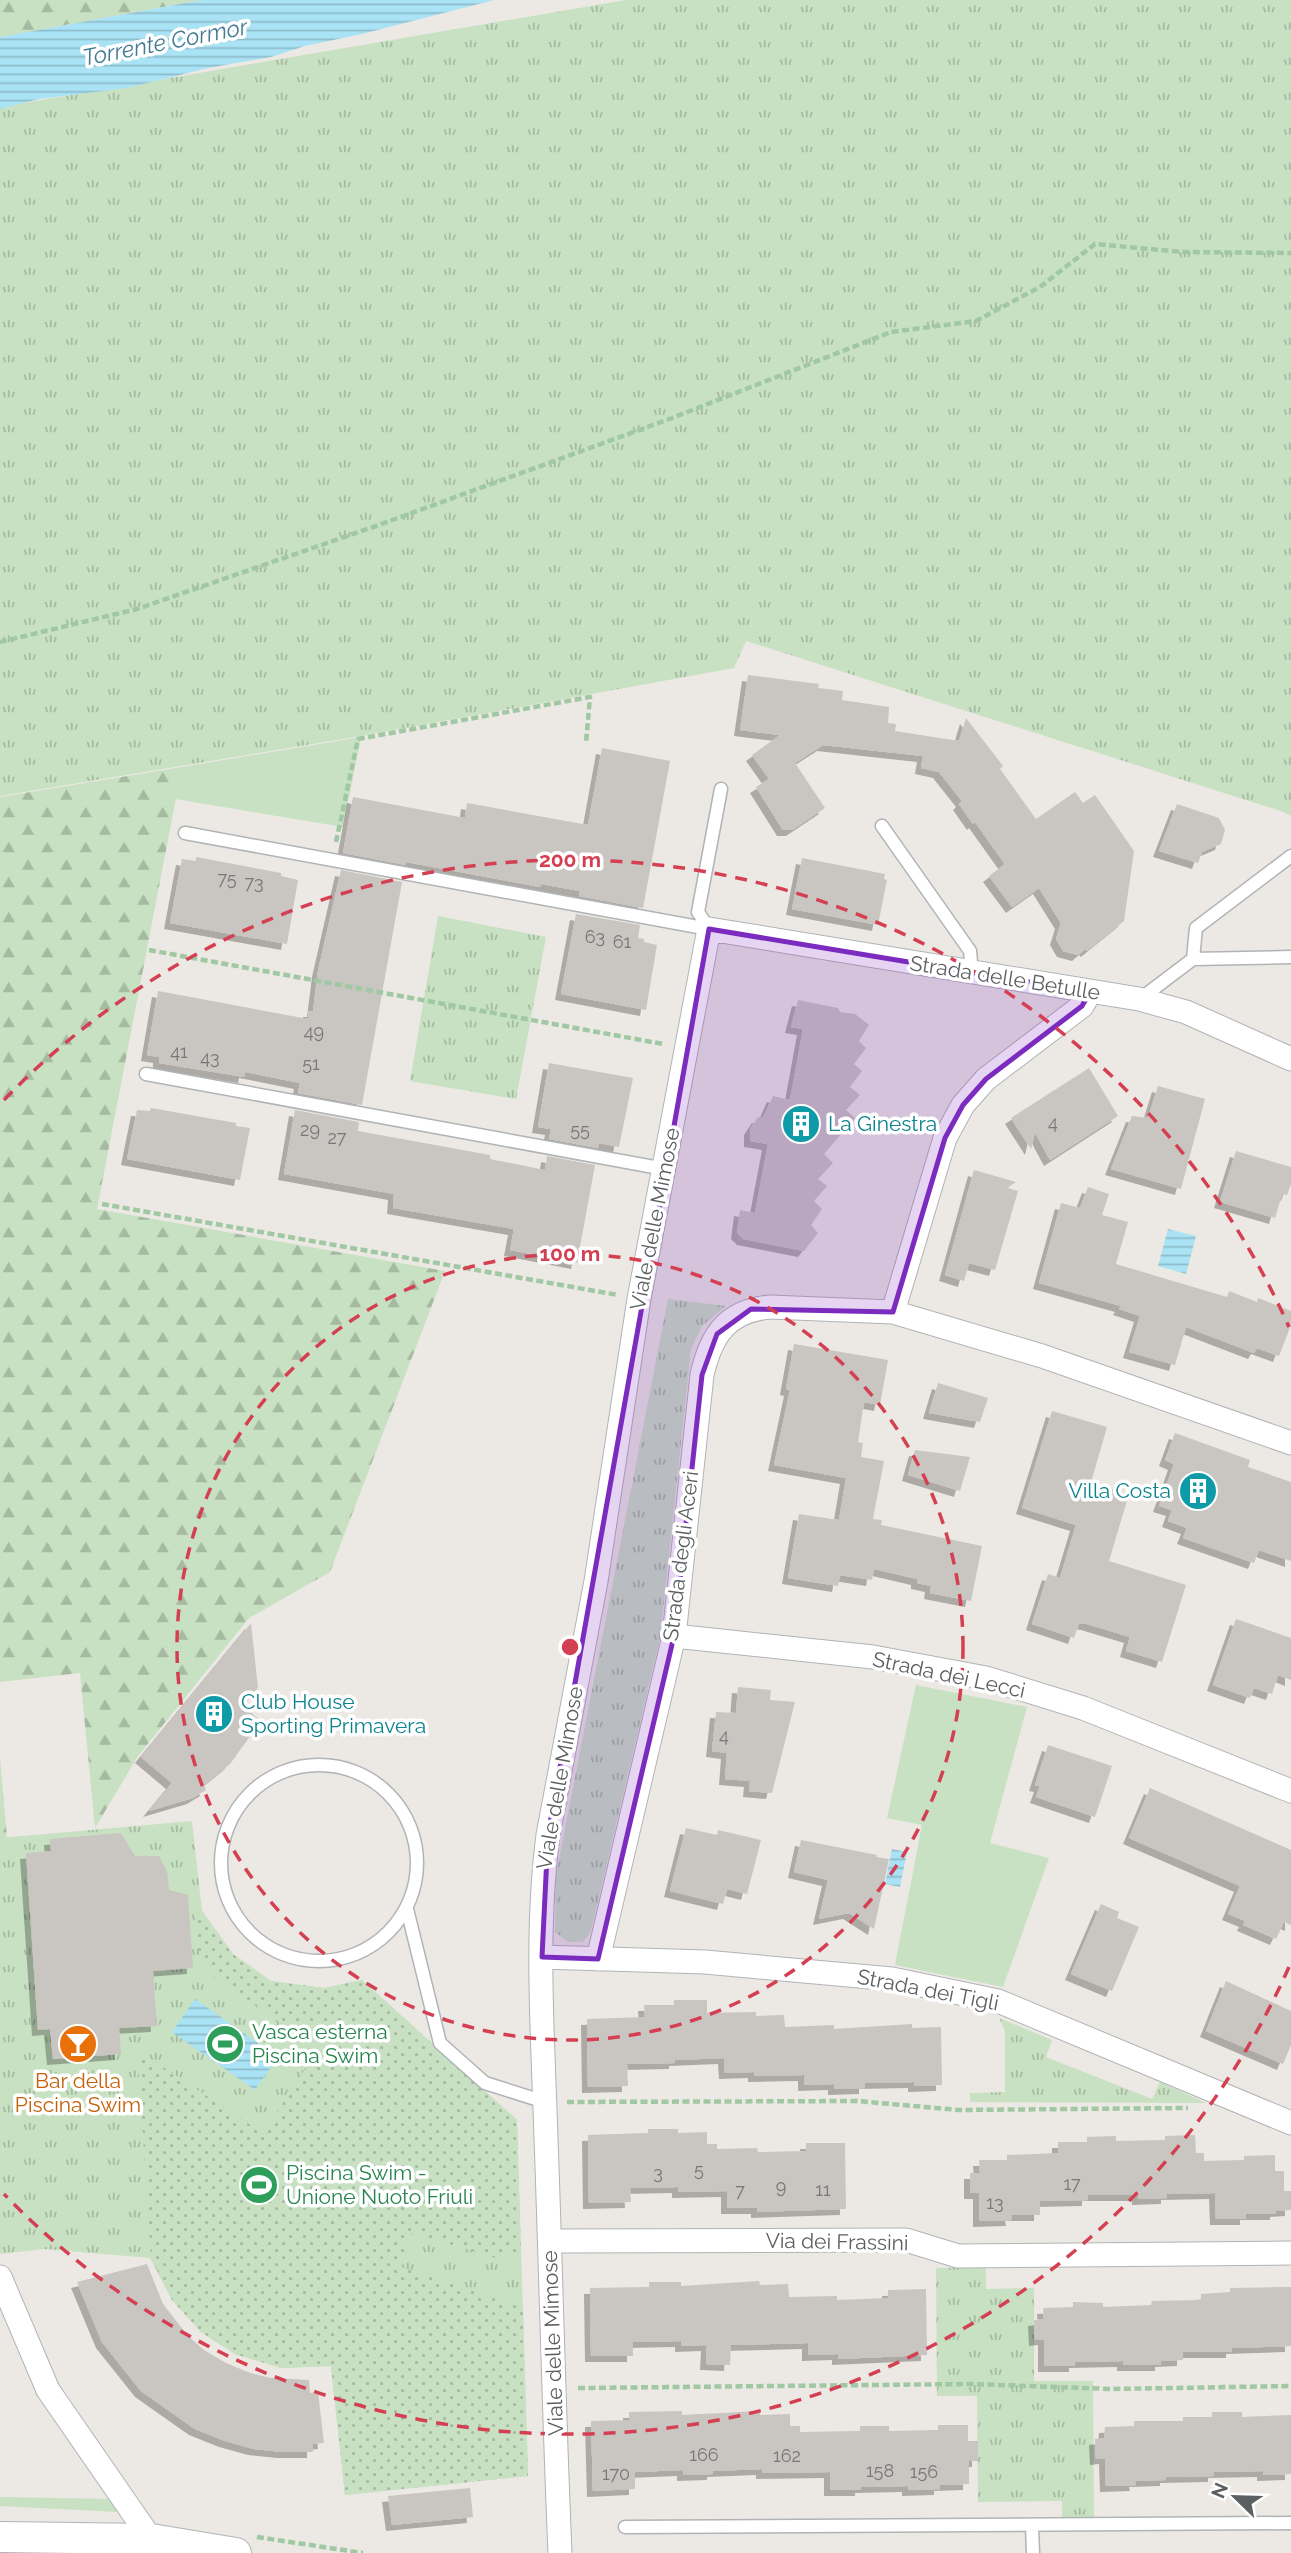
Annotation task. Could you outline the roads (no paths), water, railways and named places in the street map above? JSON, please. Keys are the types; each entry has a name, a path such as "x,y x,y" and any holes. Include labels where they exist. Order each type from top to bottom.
{"street":[{"name":"Strada delle Betulle","path":"709,929 1139,999 1186,1013 1291,1059"},
{"name":"Viale delle Mimose","path":"560,2553 545,2102 543,1876 548,1835 596,1581 639,1299 709,929"},
{"path":"893,1312 945,1138 963,1105 986,1079 1082,1006 1090,992"},
{"name":"Strada degli Aceri","path":"598,1959 674,1636 702,1375 707,1353 717,1334 732,1318 751,1309 770,1307 893,1312 1042,1356 1291,1443"},
{"name":"Strada dei Lecci","path":"674,1636 873,1657 986,1678 1083,1708 1291,1791"},
{"name":"Strada dei Tigli","path":"542,1957 705,1962 892,1979 998,2001 1291,2123"},
{"name":"Via dei Frassini","path":"550,2241 906,2240 958,2256 1291,2253"},
{"path":"0,2277 48,2390 151,2539"},
{"path":"5,2542 151,2539 236,2553"}],"lane":[{"path":"709,929 698,912 721,789"},
{"path":"882,826 970,951 972,972"},
{"path":"185,833 709,929"},
{"path":"1193,959 1196,928 1291,856"},
{"path":"1139,999 1193,959 1291,957"},
{"path":"146,1074 665,1169"},
{"path":"407,1909 387,1935 361,1953 330,1962 298,1960 268,1948 244,1927 227,1900 222,1879 220,1869 224,1837 238,1808 261,1784 290,1769 323,1764 355,1771 384,1788 405,1814 416,1845 417,1878 407,1909 440,2043 485,2084 545,2102"},
{"path":"625,2528 1291,2523"},
{"path":"1032,2526 1033,2553"}],"water":[{"name":"Torrente Cormor","path":"202,0 494,0 305,46 271,57 208,68 127,88 39,99 0,109 0,37"},
{"path":"1168,1229 1196,1236 1186,1274 1158,1266"},
{"path":"892,1849 907,1852 900,1887 885,1884"},
{"name":"Vasca esterna Piscina Swim","path":"195,1999 278,2057 255,2090 172,2032"}],"place":[{"name":"La Ginestra","path":"801,1124"},
{"name":"Villa Costa","path":"1198,1491"},
{"name":"Club House Sporting Primavera","path":"214,1714"},
{"name":"Bar della Piscina Swim","path":"78,2044"},
{"name":"Vasca esterna Piscina Swim","path":"225,2044"},
{"name":"Piscina Swim - Unione Nuoto Friuli","path":"259,2185"}]}
